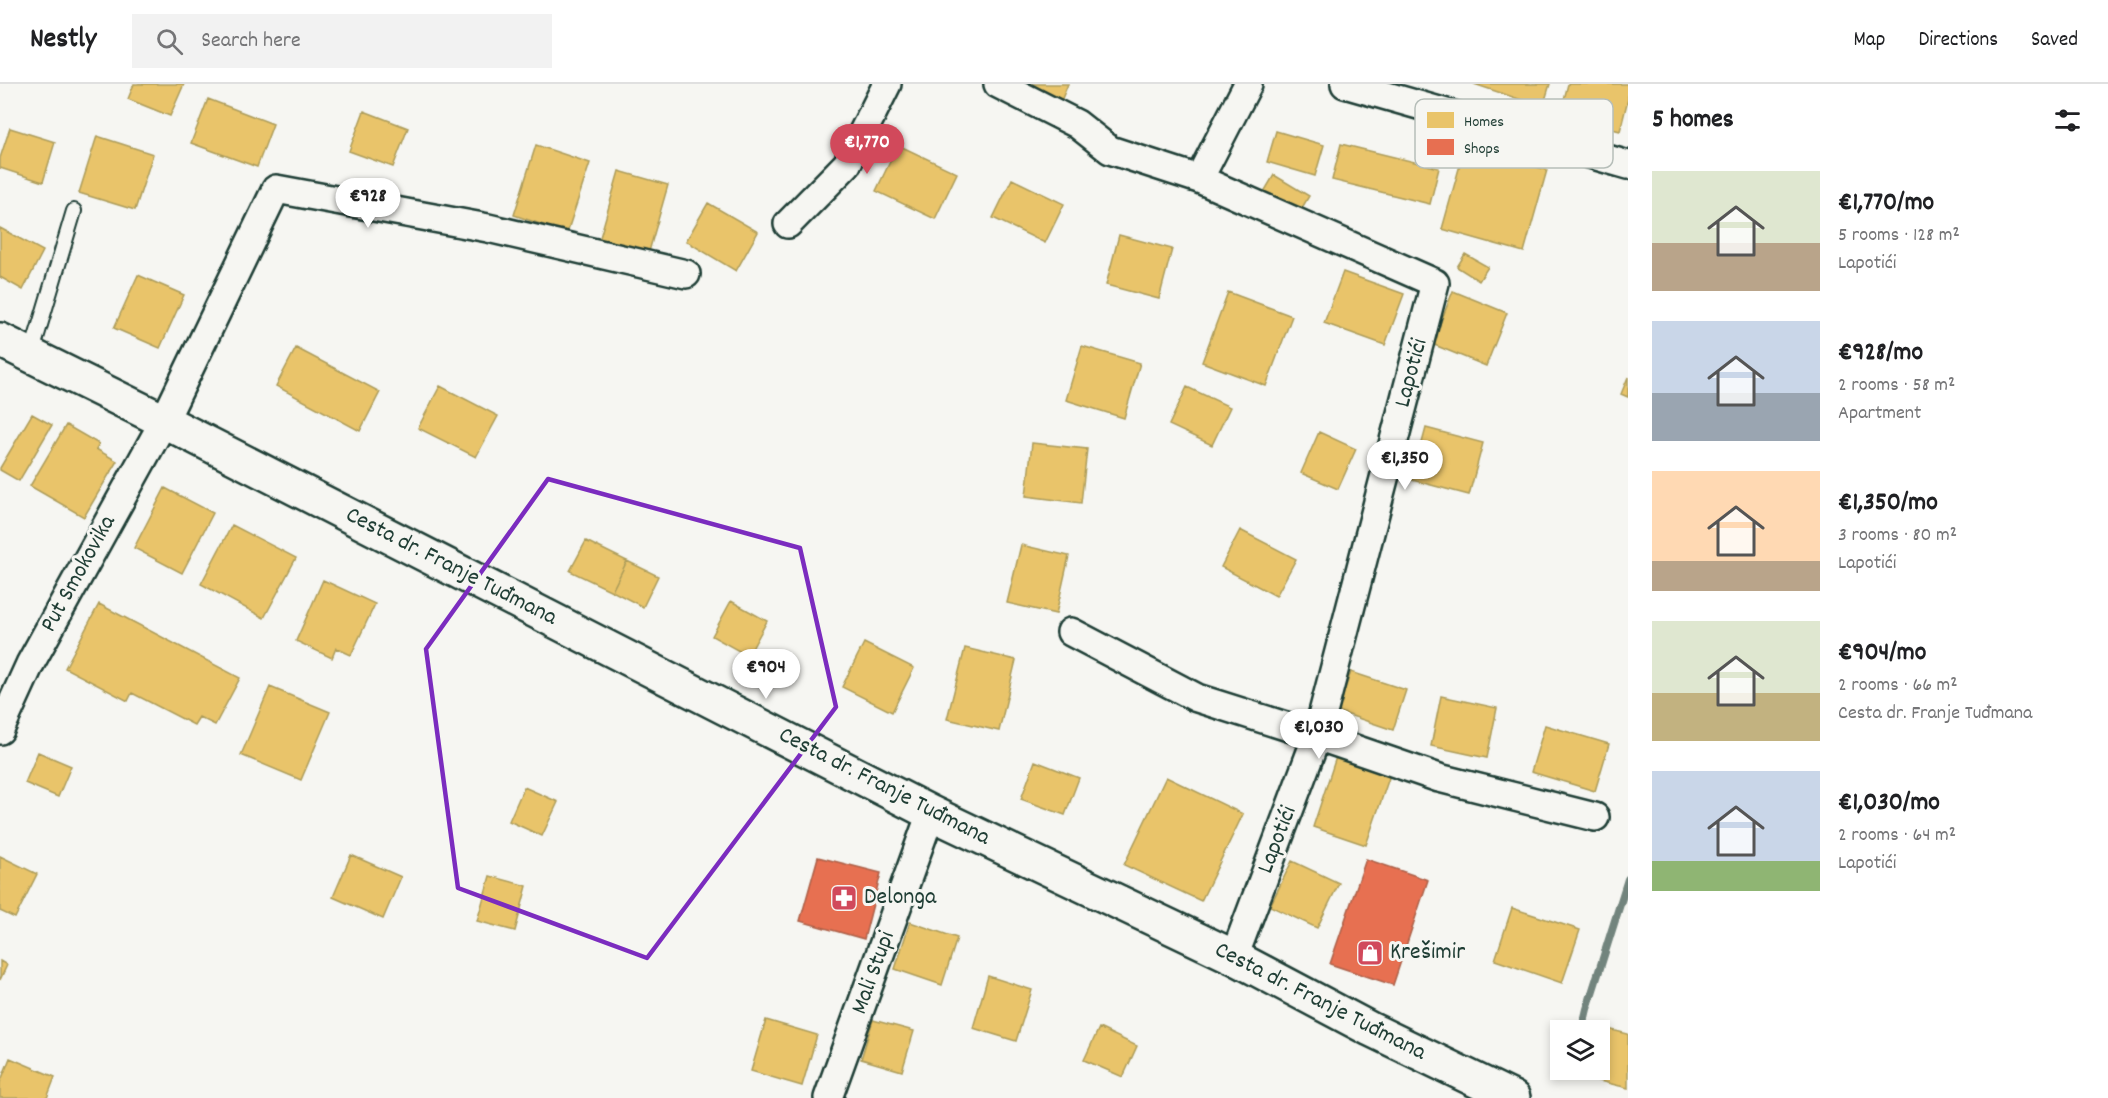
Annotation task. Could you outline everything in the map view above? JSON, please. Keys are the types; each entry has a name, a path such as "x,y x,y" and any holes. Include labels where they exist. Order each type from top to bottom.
{"main road":[{"name":"Cesta dr. Franje Tuđmana","path":"0,340 164,421 931,813 1234,957 1370,1029 1513,1098"}],"street":[{"path":"788,224 847,164 887,84"},
{"name":"Lapotići","path":"998,84 1077,124 1110,150 1199,178 1436,283 1317,736 1234,957"},
{"path":"1199,178 1248,84"},
{"path":"1345,84 1415,104"},
{"path":"1613,161 1628,165"},
{"name":"Put Smokovika","path":"0,730 30,664 164,421 276,189 488,228 686,274"},
{"path":"1071,632 1197,698 1439,778 1595,817"},
{"name":"Mali Stupi","path":"828,1098 931,813"}],"lane":[{"path":"31,355 74,211"}],"highlighted area":[{"path":"548,479 800,548 836,707 647,958 458,888 426,649"}],"building: Homes":[{"path":"134,84 184,84 170,116 128,99"},
{"path":"1026,84 1068,84 1061,101"},
{"path":"1474,84 1550,84 1545,99 1519,99"},
{"path":"1568,84 1628,84 1628,99 1620,131 1613,129 1613,99 1564,99"},
{"path":"208,99 273,124 257,167 191,143"},
{"path":"364,111 408,128 393,167 349,151"},
{"path":"10,128 55,142 43,182 0,168 0,158"},
{"path":"1276,131 1324,145 1315,176 1267,162"},
{"path":"97,136 153,154 135,210 79,193"},
{"path":"1341,144 1415,162 1415,168 1439,168 1430,204 1332,180"},
{"path":"536,145 590,163 567,233 514,215"},
{"path":"898,145 957,173 935,219 876,191"},
{"path":"1459,168 1540,168 1547,170 1524,252 1442,229"},
{"path":"619,171 668,185 648,255 599,241"},
{"path":"1274,175 1309,196 1299,213 1264,192"},
{"path":"1012,179 1064,204 1045,243 993,218"},
{"path":"708,203 758,232 736,271 686,241"},
{"path":"0,228 43,251 23,290 0,277"},
{"path":"1119,235 1172,249 1159,299 1106,285"},
{"path":"1465,254 1488,267 1479,281 1457,267"},
{"path":"1343,272 1404,294 1385,345 1324,323"},
{"path":"138,275 184,295 160,348 114,328"},
{"path":"1453,291 1507,313 1486,366 1432,344"},
{"path":"1228,292 1292,316 1266,386 1202,362"},
{"path":"1082,346 1140,363 1124,418 1066,400"},
{"path":"296,348 380,392 360,431 276,386"},
{"path":"1628,377 1628,397 1621,394"},
{"path":"440,386 498,416 476,457 418,428"},
{"path":"1187,387 1230,407 1212,445 1169,425"},
{"path":"32,414 52,425 19,481 0,468"},
{"path":"66,425 99,444 96,449 117,461 84,517 30,486"},
{"path":"1426,428 1483,443 1469,495 1412,480"},
{"path":"1319,432 1356,449 1338,489 1301,473"},
{"path":"1032,443 1087,449 1081,503 1026,496"},
{"path":"165,488 213,513 182,573 134,548"},
{"path":"232,525 296,558 264,618 201,584"},
{"path":"1240,530 1296,559 1276,596 1221,567"},
{"path":"586,541 627,561 612,591 570,571"},
{"path":"1021,545 1069,556 1056,614 1007,603"},
{"path":"627,561 658,576 643,607 612,591"},
{"path":"323,580 375,604 351,655 336,648 332,658 296,641"},
{"path":"731,601 767,621 748,656 712,636"},
{"path":"99,604 240,678 215,725 199,717 194,725 132,693 128,701 65,668"},
{"path":"864,643 914,668 892,712 842,687"},
{"path":"965,648 1016,660 999,731 947,719"},
{"path":"1351,672 1406,690 1393,730 1337,711"},
{"path":"270,687 330,712 301,780 241,755"},
{"path":"1441,696 1497,708 1487,758 1431,746"},
{"path":"1545,725 1609,744 1595,791 1531,772"},
{"path":"1338,751 1392,769 1366,845 1313,827"},
{"path":"38,752 71,766 58,797 25,783"},
{"path":"1035,761 1079,778 1065,815 1021,799"},
{"path":"1166,777 1243,814 1201,901 1124,865"},
{"path":"524,787 558,802 542,836 509,821"},
{"path":"351,855 401,877 383,919 333,897"},
{"path":"0,856 37,874 15,918 0,911"},
{"path":"1292,861 1339,883 1317,928 1270,906"},
{"path":"490,876 527,886 515,931 477,921"},
{"path":"1512,908 1580,930 1562,983 1495,960"},
{"path":"910,922 957,938 942,985 895,969"},
{"path":"0,961 7,965 0,980"},
{"path":"988,976 1032,990 1016,1041 973,1028"},
{"path":"766,1020 817,1035 802,1086 751,1071"},
{"path":"873,1020 914,1031 902,1071 861,1059"},
{"path":"1099,1028 1137,1046 1123,1077 1084,1060"},
{"path":"1610,1030 1628,1034 1628,1088 1595,1080 1610,1080"},
{"path":"10,1058 55,1077 47,1098 0,1098 0,1083"}],"building: Shops":[{"path":"818,857 881,873 864,939 800,921"},
{"path":"1366,859 1428,880 1393,985 1330,964"}],"waterway":[{"path":"1584,1020 1628,879"}],"place":[{"name":"Delonga","path":"844,898"},
{"name":"Krešimir","path":"1370,953"}]}
